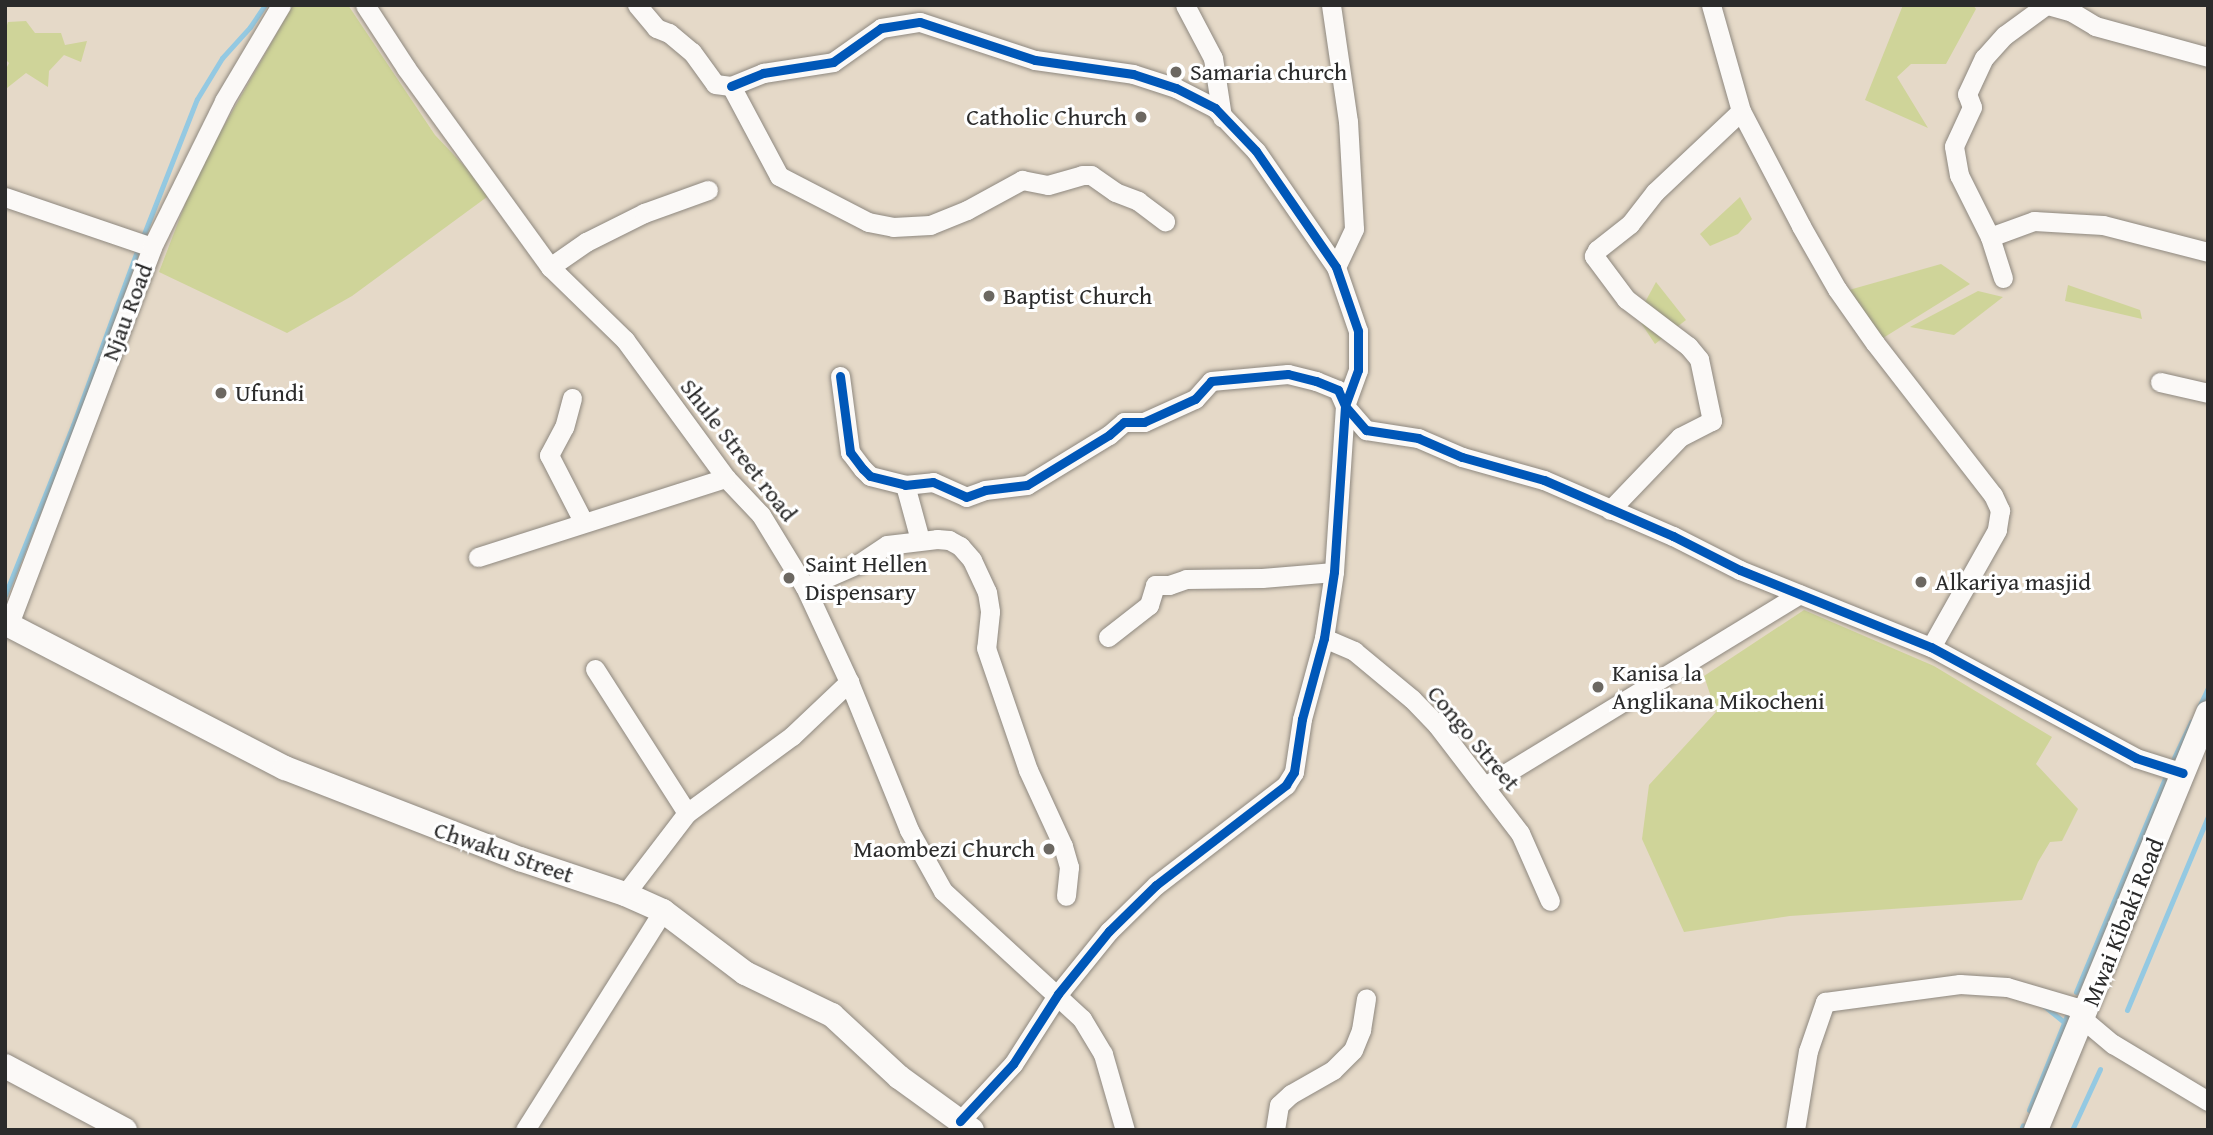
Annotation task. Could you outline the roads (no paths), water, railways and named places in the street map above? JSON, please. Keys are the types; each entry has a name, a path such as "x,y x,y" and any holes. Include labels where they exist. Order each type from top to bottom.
{"main road":[{"name":"Chwaku Street","path":"6,627 285,768 495,850 625,894 663,911 745,973 832,1015 899,1077 966,1125"},
{"name":"Mwai Kibaki Road","path":"2036,1130 2084,1020 2092,993 2208,713"},
{"path":"5,1066 125,1130"}],"street":[{"name":"Njau Road","path":"6,627 152,247 224,101 281,5"},
{"name":"Shule Street road","path":"365,5 406,68 550,267 625,340 726,478 761,514 805,587 849,682 898,804 943,891 1058,995 1096,1036 1125,1130"},
{"path":"637,5 656,28 670,33 692,52 715,84 731,86 763,73 833,62 881,28 920,22 1035,60 1154,80 1207,104 1256,151 1336,267 1359,331 1359,370 1345,406 1334,572 1324,639 1302,719 1294,772 1286,785 1156,885 1109,931 1058,995 1013,1064 966,1125"},
{"path":"1185,5 1213,58 1222,117"},
{"path":"1331,5 1348,121 1354,229 1336,267"},
{"path":"1712,5 1741,111 1775,179 1838,289 1875,343 1993,495 2000,510 1997,530 1931,648"},
{"path":"2003,278 1990,237 1959,175 1954,146 1972,107 1967,93 1984,58 2005,36 2047,5 2072,12 2095,26 2208,57"},
{"path":"731,86 779,176 868,222 893,227 930,225 1022,180 1042,185 1082,175 1091,175 1115,192 1138,201 1165,221"},
{"path":"1610,510 1680,437 1712,421 1699,359 1688,346 1626,299 1594,256 1597,250 1630,224 1655,192 1741,111"},
{"path":"550,267 586,242 632,219 708,190"},
{"path":"5,197 152,247"},
{"path":"1990,237 2034,221 2103,225 2208,253"},
{"path":"840,376 850,452 870,476 905,485 933,482 966,497 985,490 1027,485 1109,435 1124,422 1144,422 1195,399 1211,381 1289,374 1338,390 1345,406 1366,430 1418,438 1462,457 1544,480 1673,536 1740,570 1931,648 2136,758 2183,773"},
{"path":"2160,382 2208,393"},
{"path":"572,398 564,427 549,455 584,523"},
{"path":"478,557 726,478"},
{"path":"905,485 920,540"},
{"path":"805,587 860,563 887,545 920,540 949,540 960,546 981,576 990,612 986,648 1028,770 1063,846 1069,867 1066,896"},
{"path":"1108,637 1149,605 1155,585 1169,585 1186,579 1262,578 1334,572"},
{"path":"1485,786 1799,594"},
{"name":"Congo Street","path":"1324,639 1354,651 1412,699 1485,786 1520,833 1550,901"},
{"path":"595,669 687,813"},
{"path":"625,894 687,813 792,736 849,682"},
{"path":"525,1130 663,911"},
{"path":"1795,1130 1808,1051 1825,1002 1960,984 2007,987 2075,1007 2084,1020 2113,1044 2208,1101"},
{"path":"1275,1130 1279,1105 1291,1094 1333,1070 1353,1050 1361,1031 1366,998"}],"waterway":[{"path":"142,239 197,99 222,58 250,27 265,5"},
{"path":"5,595 73,425 138,248"},
{"path":"2199,707 2208,688"},
{"path":"2171,764 2191,722"},
{"path":"2076,992 2167,773"},
{"path":"2127,1010 2208,816"},
{"path":"2043,1005 2064,1022"},
{"path":"2029,1110 2068,1013"},
{"path":"2072,1130 2100,1069"},
{"path":"2021,1130 2023,1125"}],"place":[{"name":"Samaria church","path":"1176,72"},
{"name":"Catholic Church","path":"1141,117"},
{"name":"Baptist Church","path":"989,296"},
{"name":"Ufundi","path":"221,393"},
{"name":"Saint Hellen Dispensary","path":"789,578"},
{"name":"Alkariya masjid","path":"1921,582"},
{"name":"Kanisa la Anglikana Mikocheni","path":"1598,687"},
{"name":"Maombezi Church","path":"1049,849"}]}
